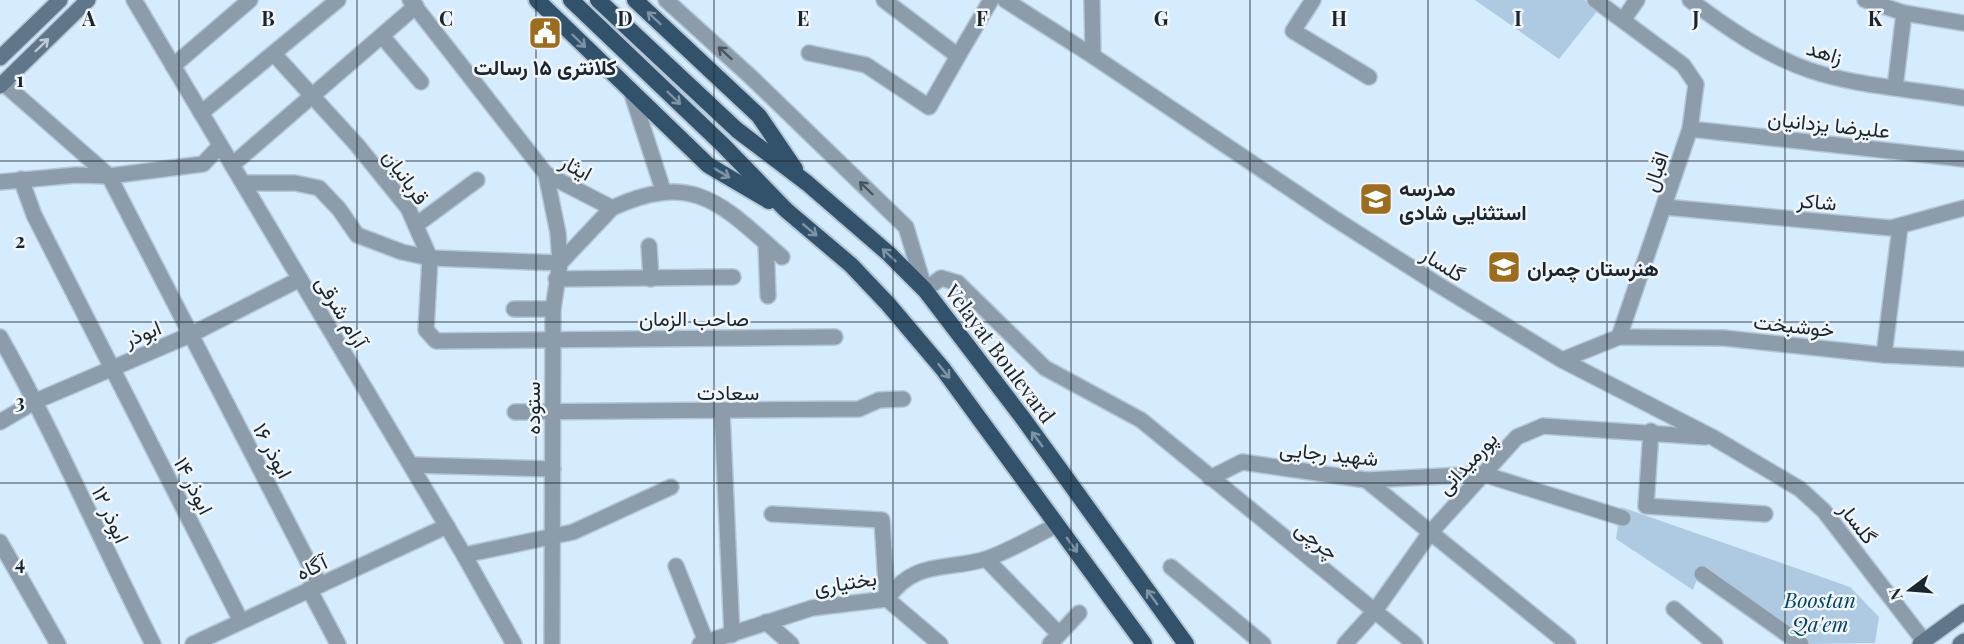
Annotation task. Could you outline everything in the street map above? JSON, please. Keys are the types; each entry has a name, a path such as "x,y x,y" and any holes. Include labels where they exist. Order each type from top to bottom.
{"highway":[{"path":"537,0 708,165 786,210"},
{"path":"571,0 723,145 786,210 851,265 888,304 943,369 1144,644"},
{"name":"Velayat Boulevard","path":"598,0 737,130 807,183 889,254 925,290 1022,417 1186,644"},
{"path":"635,0 759,116 807,183"}],"main road":[{"path":"0,58 60,0"},
{"path":"2,84 88,0"},
{"path":"1922,643 1964,612"},
{"path":"1960,644 1964,641"}],"street":[{"name":"آرام شرقی","path":"134,0 447,526 511,643"},
{"path":"173,66 250,0"},
{"path":"201,113 338,0"},
{"path":"666,0 752,78 906,227 925,290"},
{"path":"884,0 958,56"},
{"path":"809,53 866,65 929,107 991,0"},
{"name":"گلسار","path":"1005,0 1093,56 1332,217 1562,360 1714,438 1800,489 1824,511 1922,643"},
{"path":"1092,0 1093,56"},
{"path":"1313,0 1293,31 1369,77"},
{"name":"اقبال","path":"1595,0 1683,65 1694,77 1697,92 1690,129 1619,337"},
{"path":"1623,20 1637,0"},
{"name":"زاهد","path":"1690,0 1738,33 1794,64 1832,76 1964,98"},
{"path":"1865,0 1904,13 1964,23"},
{"path":"232,165 382,36 413,3"},
{"name":"ایثار","path":"413,3 546,174 612,208"},
{"path":"1895,88 1904,13"},
{"path":"382,36 421,82"},
{"name":"قربانیان","path":"274,54 357,145 408,208 430,258 426,330 436,341 553,339"},
{"path":"2,84 109,176 190,335"},
{"path":"631,91 663,190"},
{"name":"علیرضا یزدانیان","path":"1690,129 1964,159"},
{"path":"0,182 21,179 109,176 203,164 220,146"},
{"name":"ستوده","path":"546,174 558,232 560,263 553,309 552,644"},
{"name":"ابوذر ۱۴","path":"21,179 34,215 241,621"},
{"path":"416,225 477,180"},
{"path":"243,183 295,183 319,188 339,209 357,235 402,252 430,258 560,263 612,208 663,190 692,193 722,206 782,257"},
{"name":"شاکر","path":"1664,207 1891,228 1964,208"},
{"path":"1884,355 1900,227"},
{"path":"766,243 768,296"},
{"path":"649,246 651,279"},
{"path":"556,279 733,278"},
{"name":"ابوذر","path":"0,422 36,401 190,335 300,279"},
{"name":"چرچی","path":"925,290 941,279 958,282 1046,368 1141,420 1194,466 1415,644"},
{"path":"514,309 553,309"},
{"name":"ابوذر ۱۶","path":"190,335 315,587 338,644"},
{"name":"ابوذر ۱۲","path":"0,337 36,401 99,536 153,644"},
{"name":"صاحب الزمان","path":"553,339 835,337"},
{"path":"1562,360 1619,337"},
{"name":"خوشبخت","path":"1619,337 1724,338 1884,355 1964,359"},
{"name":"سعادت","path":"516,412 552,410 722,412 859,409 879,400 903,399"},
{"path":"722,412 732,635"},
{"name":"پورمیدانی","path":"1345,644 1374,612 1430,533 1517,437 1543,426 1651,431 1714,438"},
{"path":"1651,431 1646,506 1765,514"},
{"name":"شهید رجایی","path":"1210,478 1242,462 1366,480 1483,474"},
{"path":"411,465 553,469"},
{"path":"1483,474 1623,518"},
{"path":"1366,480 1568,644"},
{"path":"464,555 553,538 583,528 671,487"},
{"path":"772,514 882,520 886,599 940,644"},
{"name":"بختیاری","path":"705,644 812,608 886,599 908,578 925,569 986,559 1057,525"},
{"name":"آگاه","path":"193,644 447,526"},
{"path":"0,542 58,644"},
{"path":"986,559 1055,639 1078,613"},
{"path":"676,566 705,644"},
{"path":"1171,567 1263,644"},
{"path":"1702,574 1801,644"},
{"path":"1674,609 1715,644"},
{"path":"766,622 791,644"}],"green space":[{"path":"1475,0 1584,0 1598,10 1559,59"},
{"name":"Boostan Qa'em","path":"1621,507 1850,587 1879,617 1875,643 1808,644 1702,565 1693,590 1616,539"}],"place":[{"name":"کلانتری ۱۵ رسالت","path":"545,33"},
{"name":"مدرسه استثنایی شادی","path":"1376,199"},
{"name":"هنرستان چمران","path":"1504,267"}]}
